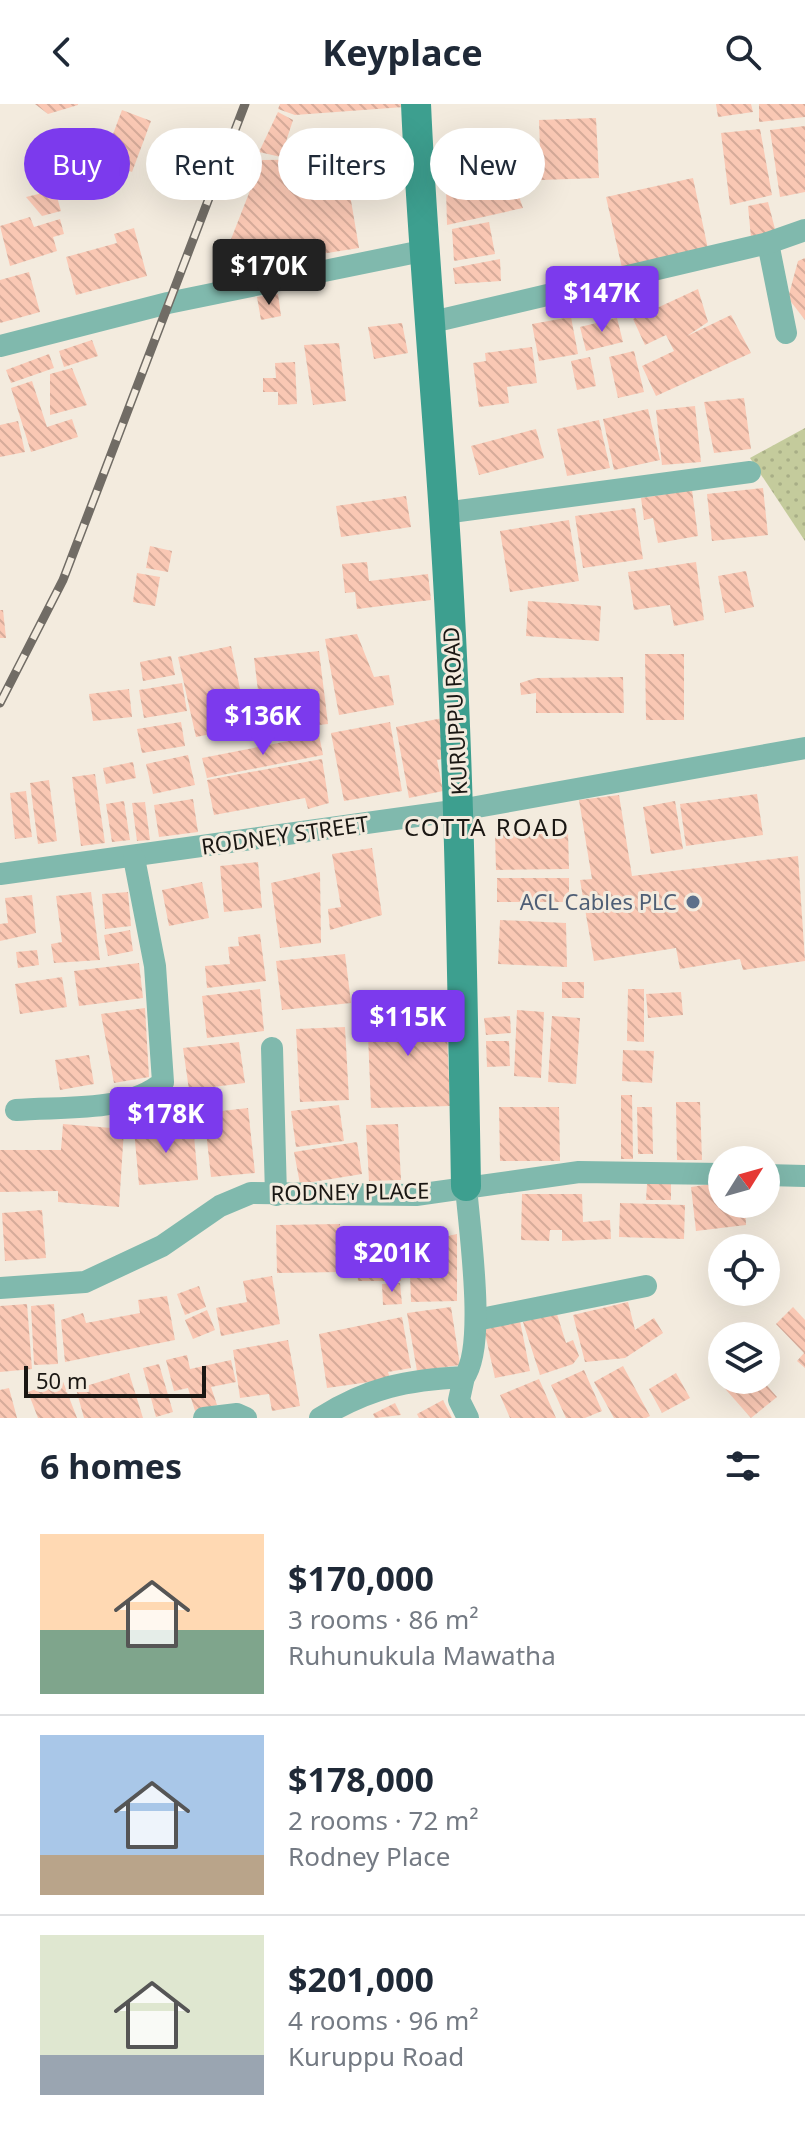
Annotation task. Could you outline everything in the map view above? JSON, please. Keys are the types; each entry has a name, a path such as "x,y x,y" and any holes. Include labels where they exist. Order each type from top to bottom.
{"street":[{"name":"KURUPPU ROAD","path":"416,104 422,251 444,513 460,810 466,1186 476,1320 468,1372 459,1400 468,1418"},
{"path":"428,323 768,243 805,230"},
{"path":"768,243 786,333"},
{"path":"0,346 168,303 422,251"},
{"path":"444,513 750,472"},
{"name":"RODNEY STREET","path":"0,874 134,858 460,810 805,748"},
{"path":"16,1110 119,1101 148,1095 163,1082 155,966 134,858"},
{"path":"272,1048 276,1195"},
{"name":"RODNEY PLACE","path":"0,1288 85,1282 162,1246 220,1206 251,1193 416,1195 579,1172 708,1174"},
{"path":"780,1175 805,1176"},
{"path":"476,1320 646,1286"},
{"path":"320,1418 355,1396 409,1380 468,1372"},
{"path":"204,1418 237,1414 246,1418"}],"green space":[{"path":"805,428 805,541 750,458"}],"building":[{"path":"35,104 78,104 78,105 48,114"},
{"path":"280,104 404,104 404,107 295,115 278,109"},
{"path":"716,104 751,104 753,112 718,117"},
{"path":"759,104 805,104 805,117 759,122"},
{"path":"122,110 151,121 132,172 130,128 115,128"},
{"path":"278,112 293,120 290,128 278,128 278,156 262,153 262,146"},
{"path":"596,118 599,178 545,180 545,128 539,128 539,120"},
{"path":"805,126 805,192 780,197 770,130"},
{"path":"760,129 772,195 730,205 721,133"},
{"path":"262,160 278,160 278,200 351,200 359,248 219,270 246,200 262,200"},
{"path":"693,178 708,249 622,268 606,197"},
{"path":"29,200 58,200 61,211 42,216"},
{"path":"446,200 520,200 523,208 447,225"},
{"path":"768,202 776,233 751,238 748,206"},
{"path":"30,217 34,227 60,219 64,234 53,237 57,251 10,266 0,226"},
{"path":"489,222 495,254 454,261 452,229"},
{"path":"134,228 147,276 76,295 66,257 117,243 114,234"},
{"path":"805,258 805,320 788,298 798,261"},
{"path":"500,259 501,281 455,284 453,268"},
{"path":"29,272 40,312 0,323 0,280"},
{"path":"698,289 708,322 687,336 731,315 751,353 656,396 642,366 674,351 666,335 645,345 633,319"},
{"path":"278,294 281,316 261,320 257,297"},
{"path":"571,317 578,354 539,361 532,324"},
{"path":"617,318 623,342 586,351 580,327"},
{"path":"402,323 408,353 374,359 368,327"},
{"path":"92,340 98,356 64,367 59,351"},
{"path":"339,343 346,401 313,405 304,345"},
{"path":"532,347 537,383 507,387 509,403 479,407 473,363 486,361 485,353"},
{"path":"634,351 644,392 618,398 609,357"},
{"path":"49,354 54,368 11,383 6,370"},
{"path":"590,357 596,386 577,390 571,361"},
{"path":"295,362 297,404 278,405 278,392 263,392 263,378 276,378 275,363"},
{"path":"72,368 87,405 50,415 50,374"},
{"path":"32,381 47,427 72,419 78,437 31,452 11,388"},
{"path":"744,398 751,449 714,453 704,402"},
{"path":"695,406 701,462 662,465 656,410"},
{"path":"648,409 660,460 614,470 603,419"},
{"path":"599,420 610,468 567,476 557,429"},
{"path":"18,421 25,452 0,457 0,425"},
{"path":"536,429 544,458 479,475 471,446"},
{"path":"763,488 768,535 712,541 707,494"},
{"path":"692,490 698,536 658,543 653,518 644,520 641,498"},
{"path":"406,496 411,527 341,537 336,506"},
{"path":"635,508 643,559 583,568 575,516"},
{"path":"569,520 579,581 510,592 500,531"},
{"path":"150,546 172,551 168,572 146,568"},
{"path":"367,562 369,581 428,574 431,600 357,609 355,592 345,593 342,564"},
{"path":"696,562 704,620 674,626 670,605 634,610 628,572"},
{"path":"746,571 754,607 725,613 718,576"},
{"path":"137,573 160,577 155,606 133,602"},
{"path":"528,601 601,606 599,641 526,636"},
{"path":"0,610 3,610 6,638 0,638"},
{"path":"357,634 374,677 389,675 394,705 339,715 325,639"},
{"path":"231,646 243,703 231,705 236,729 196,737 178,657"},
{"path":"319,651 328,724 263,731 254,658"},
{"path":"645,654 684,654 684,720 646,720"},
{"path":"171,656 175,675 143,681 140,662"},
{"path":"623,677 624,713 536,713 536,693 521,695 520,683 536,678"},
{"path":"182,683 187,711 144,718 139,690"},
{"path":"129,689 132,717 93,721 89,694"},
{"path":"443,718 451,757 437,760 443,791 409,798 396,727"},
{"path":"181,722 185,746 142,753 137,729"},
{"path":"390,722 402,791 344,801 331,733"},
{"path":"319,735 323,755 207,778 202,758"},
{"path":"188,755 195,785 153,794 146,764"},
{"path":"322,759 329,803 308,809 305,798 214,815 207,780"},
{"path":"133,762 136,778 106,784 103,768"},
{"path":"95,774 105,843 81,846 72,777"},
{"path":"49,780 57,841 38,844 30,783"},
{"path":"26,791 32,837 15,839 10,793"},
{"path":"757,794 763,835 686,846 680,804"},
{"name":"ACL Cables PLC","path":"619,795 632,876 798,856 805,961 743,970 740,959 680,969 676,948 594,961 580,880 592,879 579,800"},
{"path":"193,799 198,832 159,837 154,805"},
{"path":"124,801 130,840 112,842 106,804"},
{"path":"675,801 683,849 651,854 643,807"},
{"path":"145,802 150,840 137,841 132,803"},
{"path":"568,832 569,869 496,870 495,833"},
{"path":"372,848 382,915 330,930 328,909 341,907 332,854"},
{"path":"258,862 262,908 224,912 220,866"},
{"path":"320,872 321,943 280,948 271,883"},
{"path":"497,878 569,878 569,902 497,902"},
{"path":"202,882 209,918 169,926 162,890"},
{"path":"91,892 100,960 54,963 51,944 62,942 56,896"},
{"path":"128,892 131,926 105,929 102,894"},
{"path":"32,895 36,933 0,941 0,924 8,923 5,898"},
{"path":"500,920 566,923 567,967 498,964"},
{"path":"130,930 133,951 108,956 104,935"},
{"path":"260,934 266,981 207,988 205,966 230,964 228,947 239,946 238,937"},
{"path":"37,950 39,965 18,968 16,952"},
{"path":"345,954 351,1003 282,1010 276,961"},
{"path":"139,963 143,998 79,1006 74,971"},
{"path":"62,977 67,1007 20,1014 15,984"},
{"path":"562,982 584,982 584,998 562,998"},
{"path":"260,989 264,1031 207,1038 202,996"},
{"path":"628,989 644,989 644,1042 627,1041"},
{"path":"681,992 683,1015 648,1018 646,994"},
{"path":"145,1008 149,1077 114,1083 101,1014"},
{"path":"446,1008 450,1106 371,1108 367,1010"},
{"path":"517,1010 544,1012 541,1078 514,1076"},
{"path":"510,1016 511,1033 486,1035 484,1018"},
{"path":"552,1016 580,1018 576,1084 548,1082"},
{"path":"345,1027 349,1100 300,1102 296,1029"},
{"path":"486,1041 509,1041 510,1066 487,1067"},
{"path":"239,1042 245,1083 189,1090 183,1048"},
{"path":"623,1050 654,1051 652,1083 622,1081"},
{"path":"89,1055 94,1084 60,1090 55,1060"},
{"path":"621,1095 632,1095 633,1159 621,1159"},
{"path":"676,1102 700,1102 702,1160 677,1160"},
{"path":"339,1105 344,1141 296,1147 291,1111"},
{"path":"499,1107 559,1107 560,1161 500,1161"},
{"path":"637,1107 652,1107 653,1154 638,1154"},
{"path":"248,1108 255,1173 211,1177 204,1113"},
{"path":"63,1124 124,1129 119,1207 58,1202 58,1191 0,1192 0,1150 61,1150"},
{"path":"398,1124 401,1180 369,1181 366,1125"},
{"path":"193,1125 198,1180 139,1185 134,1130"},
{"path":"357,1142 362,1174 300,1184 294,1152"},
{"path":"647,1184 671,1184 671,1200 646,1200"},
{"path":"708,1184 708,1218 746,1218 746,1225 696,1231 691,1187"},
{"path":"522,1194 582,1194 583,1222 610,1220 611,1239 562,1241 562,1230 550,1230 549,1241 521,1240"},
{"path":"620,1203 685,1205 684,1239 619,1237"},
{"path":"42,1210 46,1258 5,1261 2,1213"},
{"path":"340,1224 341,1272 277,1273 276,1225"},
{"path":"457,1234 457,1301 411,1302 409,1244"},
{"path":"400,1263 401,1281 358,1281 357,1264"},
{"path":"272,1276 280,1324 221,1336 216,1308 247,1302 243,1281"},
{"path":"400,1283 402,1304 383,1305 382,1284"},
{"path":"199,1286 206,1307 185,1315 177,1294"},
{"path":"167,1296 175,1340 65,1362 61,1320 83,1313 86,1323 140,1313 138,1300"},
{"path":"628,1302 635,1330 654,1318 663,1333 625,1358 585,1362 573,1315"},
{"path":"27,1304 32,1369 0,1372 0,1306"},
{"path":"54,1304 58,1364 34,1365 31,1306"},
{"path":"451,1307 460,1365 417,1371 407,1313"},
{"path":"793,1307 805,1320 805,1368 797,1361 804,1353 780,1328 778,1322"},
{"path":"207,1310 215,1330 193,1339 185,1320"},
{"path":"556,1311 566,1343 573,1340 579,1356 573,1364 540,1375 523,1322"},
{"path":"402,1317 411,1368 388,1372 390,1379 327,1388 319,1334"},
{"path":"520,1321 530,1371 495,1378 484,1329"},
{"path":"288,1340 300,1406 272,1411 269,1394 240,1398 233,1350"},
{"path":"187,1355 190,1369 231,1360 236,1382 211,1387 217,1405 195,1411 188,1388 174,1391 166,1360"},
{"path":"159,1364 173,1412 156,1417 143,1368"},
{"path":"623,1366 650,1416 646,1418 614,1418 594,1382"},
{"path":"584,1370 602,1411 585,1418 566,1418 551,1385"},
{"path":"129,1373 143,1418 84,1418 76,1389"},
{"path":"676,1373 690,1398 662,1413 649,1389"},
{"path":"62,1379 77,1418 38,1418 28,1392"},
{"path":"539,1379 556,1418 510,1418 500,1395"},
{"path":"9,1388 17,1418 0,1418 0,1390"},
{"path":"730,1394 774,1394 777,1397 751,1418"},
{"path":"443,1400 452,1418 419,1418 417,1414"},
{"path":"395,1403 401,1415 375,1418 373,1414"}],"railway":[{"path":"0,703 63,580 245,104"}],"place":[{"name":"ACL Cables PLC","path":"693,902"}],"district":[{"name":"COTTA ROAD","path":"487,828"}]}
